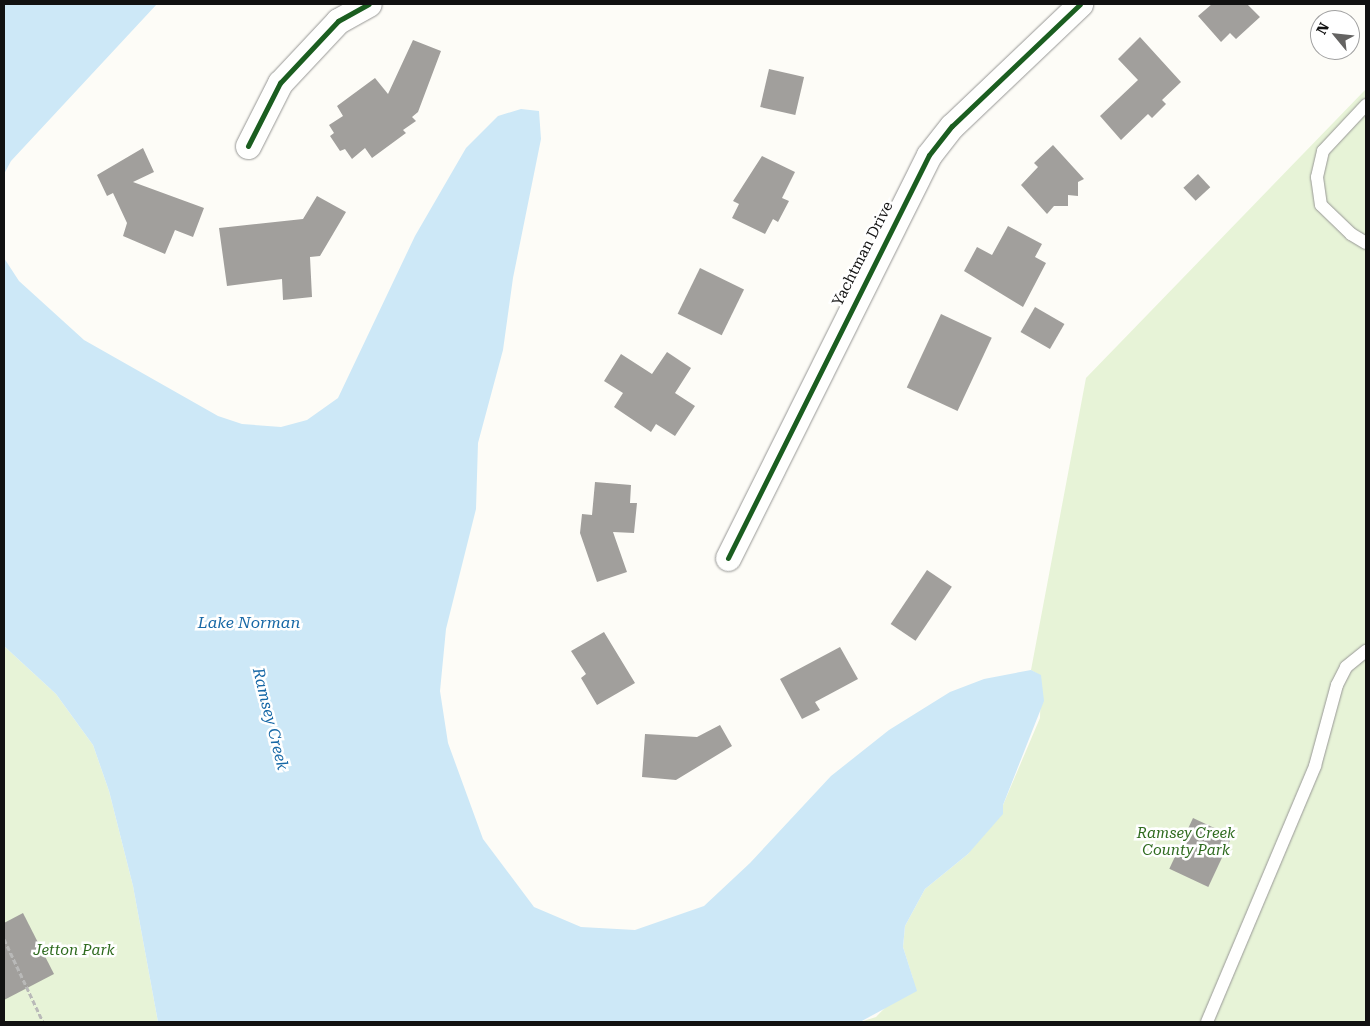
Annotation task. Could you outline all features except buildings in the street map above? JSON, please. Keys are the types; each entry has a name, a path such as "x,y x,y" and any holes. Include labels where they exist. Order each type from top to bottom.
{"street":[{"path":"248,146 280,83 338,21 369,4"},
{"name":"Yachtman Drive","path":"728,558 929,155 952,126 1080,4"}],"lane":[{"path":"1366,105 1346,122 1322,151 1317,178 1322,205 1351,234 1366,243"},
{"path":"1207,1022 1315,766 1336,685 1346,667 1366,651"}],"path":[{"path":"4,939 44,1022"}],"green space":[{"name":"Ramsey Creek County Park","path":"1366,89 1366,1022 860,1022 876,1017 913,979 903,947 905,926 925,889 968,854 1003,805 1040,718 1041,676 1031,670 1086,378"},
{"name":"Jetton Park","path":"4,646 56,694 93,745 109,791 133,886 158,1022 4,1022"}],"water":[{"path":"4,4 157,4 11,161 4,174"},
{"name":"Lake Norman","path":"521,109 539,111 541,139 513,278 503,350 478,443 476,509 446,629 440,691 448,743 483,839 534,907 581,927 635,930 704,906 750,863 831,776 889,730 950,692 984,679 1031,670 1041,675 1044,701 1003,805 1003,814 968,854 925,889 905,926 903,947 917,991 860,1022 158,1022 133,886 109,791 93,745 56,694 4,646 4,258 19,281 84,340 218,416 242,424 281,427 307,420 338,398 415,236 466,148 498,116"}],"cycle path":[{"path":"248,146 280,83 338,21 369,4"},
{"path":"728,558 929,155 952,126 1080,4"}],"water label":[{"name":"Ramsey Creek","path":"270,719"}]}
